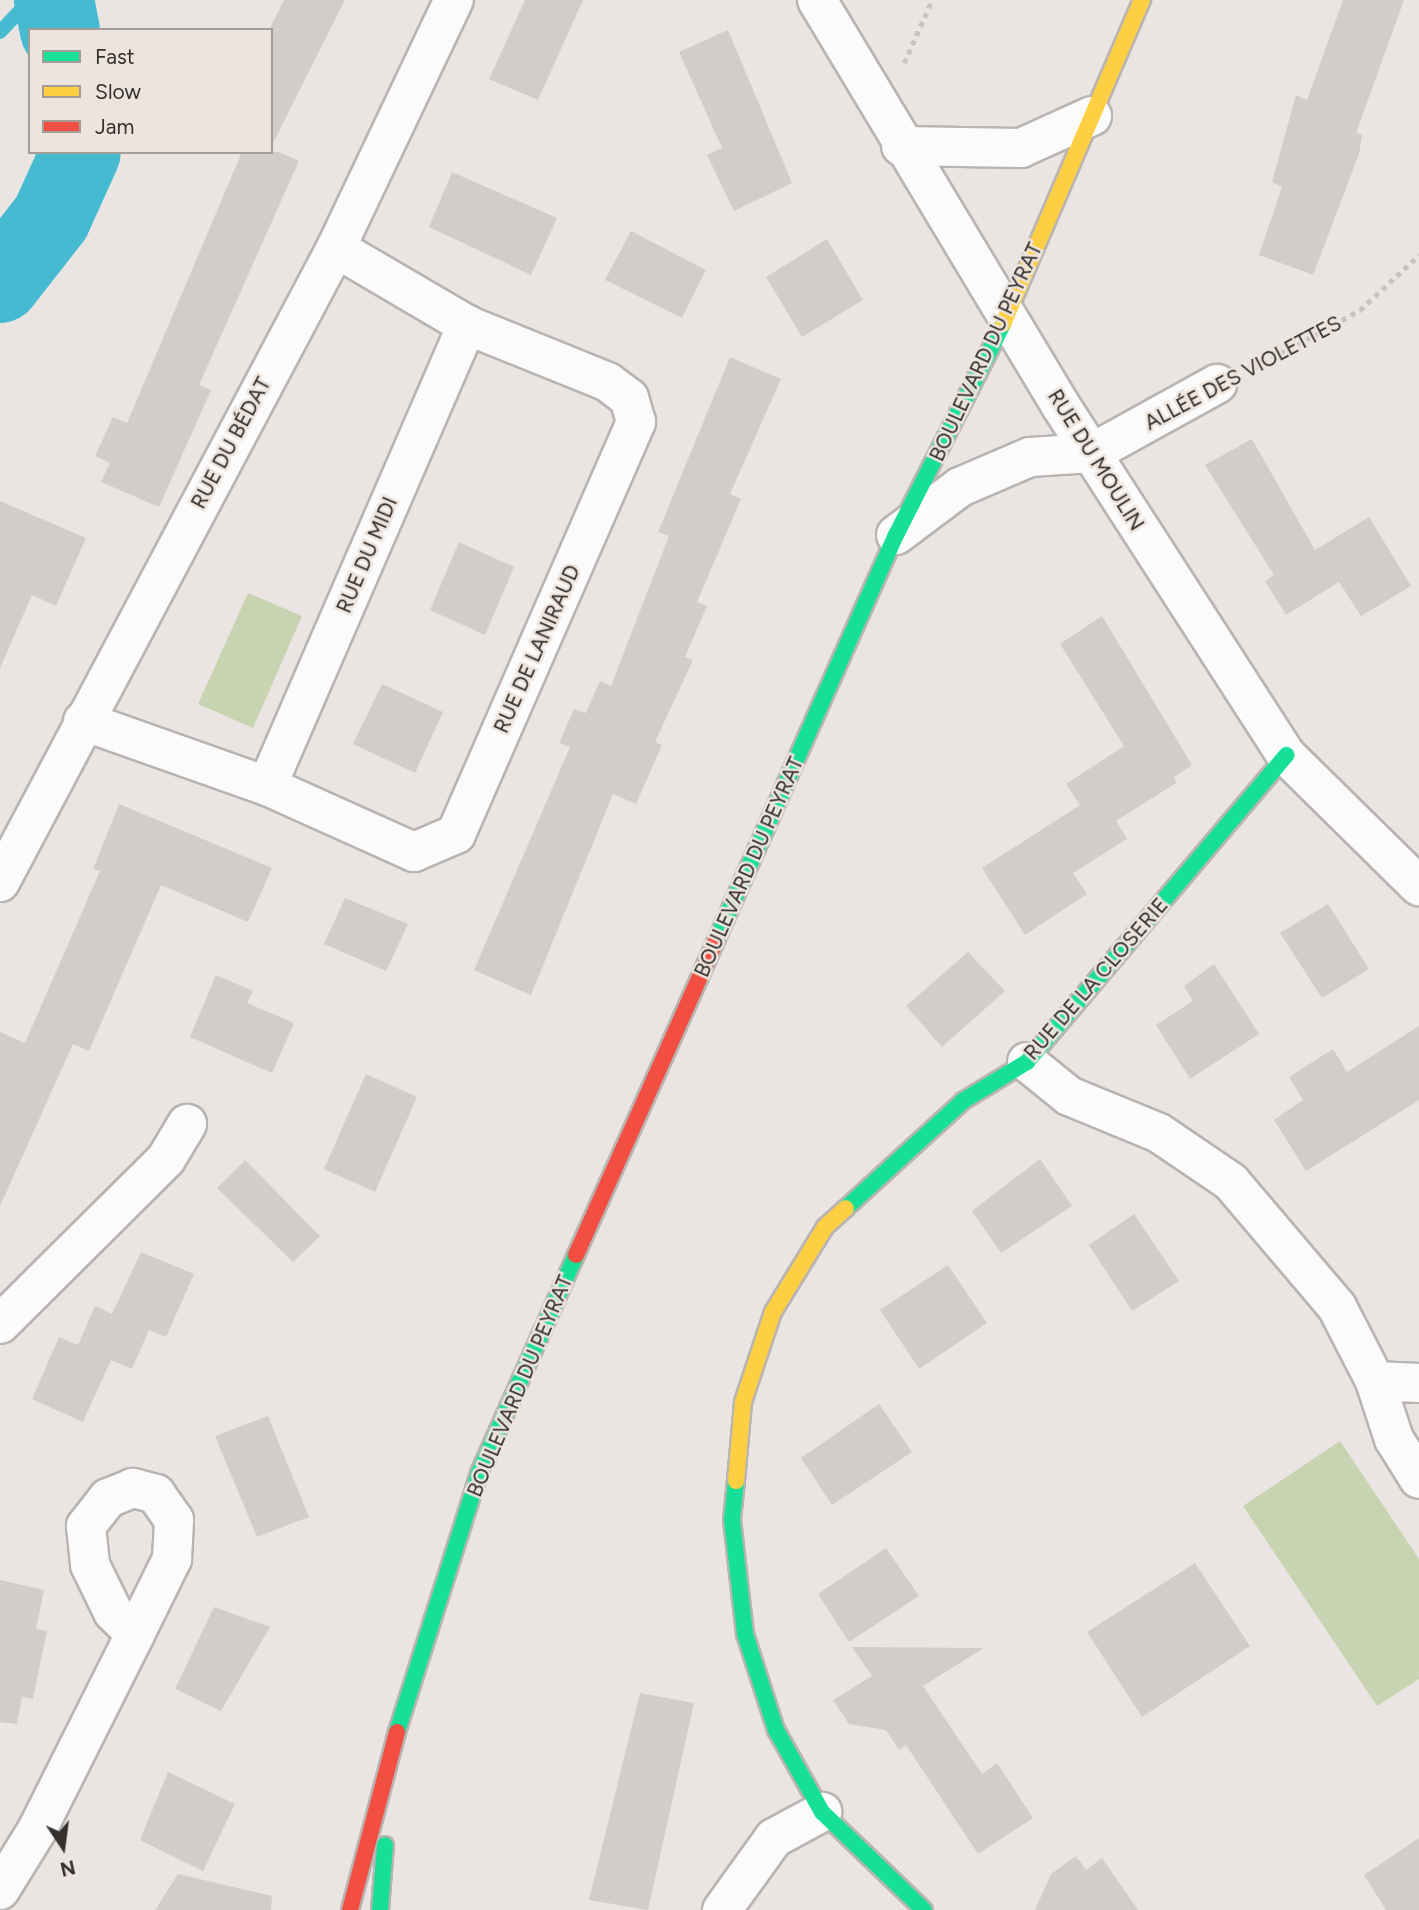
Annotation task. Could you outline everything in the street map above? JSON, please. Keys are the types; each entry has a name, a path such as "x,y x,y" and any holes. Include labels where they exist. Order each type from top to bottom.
{"main road":[{"name":"BOULEVARD DU PEYRAT","path":"392,1748 479,1473 896,536 1008,313 1142,0"},
{"name":"RUE DE LA CLOSERIE","path":"925,1910 822,1812 776,1730 745,1633 732,1520 743,1402 773,1312 825,1227 963,1101 1027,1062 1286,755"},
{"path":"349,1910 392,1748"},
{"path":"380,1910 392,1748"}],"street":[{"name":"RUE DU BÉDAT","path":"0,882 335,248 454,0"},
{"name":"RUE DU MOULIN","path":"817,0 881,114 1008,313 1092,453 1286,755 1419,886"},
{"path":"901,146 1021,148 1092,116"},
{"name":"RUE DE LANIRAUD","path":"83,721 267,786 414,852 456,834 636,422 629,398 608,382 467,325 335,248"},
{"name":"RUE DU MIDI","path":"267,786 467,325"},
{"name":"ALLÉE DES VIOLETTES","path":"1092,453 1217,384"},
{"path":"896,536 960,487 1030,457 1092,453"},
{"path":"1027,1062 1069,1096 1159,1133 1231,1182 1337,1307 1375,1381 1394,1439 1419,1479"},
{"path":"0,1324 166,1159 187,1124"},
{"path":"1375,1381 1419,1383"},
{"path":"0,1890 37,1830 135,1634"},
{"path":"722,1910 774,1838 822,1812"}],"path":[{"path":"881,114 932,0"},
{"name":"ALLÉE DES VIOLETTES","path":"1217,384 1310,343 1360,310 1419,256"}],"green space":[{"path":"248,593 302,616 253,728 198,704"},
{"path":"1340,1441 1419,1559 1419,1679 1377,1706 1243,1506"}],"building":[{"path":"284,0 345,0 273,143 273,28 271,26"},
{"path":"525,0 583,0 538,100 489,79"},
{"path":"1343,0 1404,0 1356,133 1362,135 1359,154 1313,275 1259,255 1282,187 1272,182 1296,95 1307,100"},
{"path":"728,30 792,183 734,211 707,155 722,148 679,52"},
{"path":"279,152 299,161 199,385 211,390 159,507 101,482 110,463 95,456 113,417 127,423 241,154"},
{"path":"452,172 557,218 531,275 429,227"},
{"path":"631,231 706,270 682,318 605,280"},
{"path":"827,239 863,300 802,337 766,277"},
{"path":"730,357 781,379 730,494 741,499 697,602 707,606 685,657 693,660 655,742 662,745 636,804 613,794 531,995 474,970 570,747 559,743 574,709 586,713 600,681 611,686 669,536 658,532"},
{"path":"1252,439 1315,550 1369,517 1411,586 1361,616 1339,582 1286,615 1265,581 1274,575 1205,465"},
{"path":"0,501 86,538 56,606 32,595 0,668"},
{"path":"459,542 514,567 485,635 430,610"},
{"path":"1102,616 1192,765 1174,777 1176,783 1116,821 1127,839 1073,873 1087,894 1025,935 982,868 1080,805 1066,784 1124,746 1060,644"},
{"path":"382,684 443,712 415,773 353,744"},
{"path":"119,804 272,868 248,922 161,885 89,1051 73,1044 0,1206 0,1032 25,1043 100,871 93,869"},
{"path":"345,898 408,924 386,971 324,944"},
{"path":"1328,904 1369,969 1322,998 1280,933"},
{"path":"968,952 1005,991 942,1047 906,1006"},
{"path":"1214,964 1259,1034 1190,1079 1156,1025 1193,1001 1184,986"},
{"path":"216,975 253,991 247,1003 294,1023 272,1073 190,1037"},
{"path":"1419,1026 1419,1100 1306,1171 1274,1120 1303,1100 1289,1077 1333,1049 1347,1072"},
{"path":"366,1074 417,1097 375,1192 324,1169"},
{"path":"1040,1159 1072,1206 1001,1253 972,1211"},
{"path":"245,1160 320,1236 293,1262 217,1188"},
{"path":"1134,1214 1179,1281 1132,1311 1089,1245"},
{"path":"141,1252 194,1274 166,1337 149,1330 132,1369 111,1360 83,1422 32,1399 59,1337 78,1345 95,1306 112,1314"},
{"path":"948,1265 987,1323 919,1369 880,1310"},
{"path":"879,1404 912,1452 832,1505 801,1458"},
{"path":"268,1416 309,1517 257,1537 215,1436"},
{"path":"886,1548 919,1596 849,1642 818,1594"},
{"path":"1195,1563 1250,1646 1142,1717 1087,1632"},
{"path":"0,1580 44,1590 36,1629 47,1631 33,1699 22,1697 17,1724 0,1722"},
{"path":"214,1607 270,1627 221,1711 175,1689"},
{"path":"852,1647 984,1648 923,1686 982,1774 997,1763 1033,1818 978,1854 906,1745 899,1750 886,1730 849,1724 833,1700 872,1676"},
{"path":"640,1693 694,1703 648,1910 589,1900"},
{"path":"168,1772 235,1804 203,1871 140,1840"},
{"path":"1419,1838 1419,1910 1386,1910 1364,1875"},
{"path":"1076,1856 1086,1870 1102,1858 1138,1910 1035,1910 1051,1874"},
{"path":"178,1874 272,1896 271,1910 155,1910"}],"waterway":[{"path":"0,32 30,0"},
{"path":"54,0 60,28"},
{"path":"0,283 51,218 80,154"}],"traffic: fast":[{"path":"715,943 896,535 1003,324"},
{"path":"846,1208 963,1101 1027,1062 1286,755"},
{"path":"397,1732 479,1473 576,1255"},
{"path":"736,1481 732,1520 745,1634 776,1730 822,1812 924,1910"},
{"path":"380,1910 385,1845"}],"traffic: slow":[{"path":"1003,324 1142,0"},
{"path":"736,1481 743,1402 773,1312 825,1227 846,1208"}],"traffic: jam":[{"path":"576,1255 715,943"},
{"path":"350,1910 397,1732"}]}
